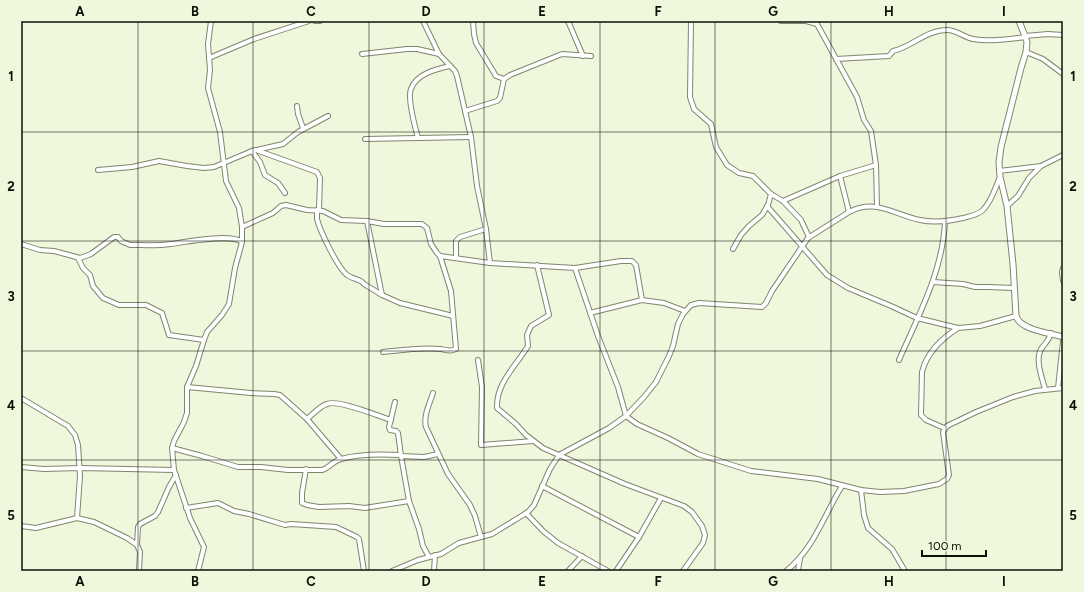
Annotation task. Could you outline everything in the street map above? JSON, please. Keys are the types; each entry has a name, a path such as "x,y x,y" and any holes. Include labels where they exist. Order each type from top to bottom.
{"street":[{"path":"198,571 204,547 202,540 192,524 186,508 174,470 172,448 187,413 187,387 196,366 207,332 222,316 229,304 235,268 242,242 242,227 239,208 226,181 220,132 208,88 210,70 208,44 211,21"},
{"path":"209,58 254,39 309,21"},
{"path":"315,21 320,21"},
{"path":"423,21 439,54 457,76 471,137 477,186 486,229 490,263"},
{"path":"474,21 476,43 496,76 504,79"},
{"path":"568,21 583,56"},
{"path":"691,21 690,97 694,110 710,124 716,147 727,164 739,173 753,176 771,194 783,201 801,220 809,237"},
{"path":"781,21 806,21 817,23 857,97 864,120 871,131 876,164 877,207"},
{"path":"1019,21 1026,37 1026,52 1001,147 999,171 1007,206 1013,264 1016,316 1019,323 1024,326 1063,337"},
{"path":"836,59 888,56 893,50 898,50 921,37 939,31 948,30 971,38 983,40 1048,34 1063,35"},
{"path":"362,54 417,49 439,54"},
{"path":"1026,52 1043,59 1063,74"},
{"path":"465,111 497,101 500,98 504,79 510,75 562,54 590,56"},
{"path":"418,138 411,105 411,88 426,74 450,66"},
{"path":"297,106 303,128"},
{"path":"98,170 132,167 159,161 204,168 214,167 254,151 283,144 303,128 328,116"},
{"path":"365,139 471,137"},
{"path":"254,151 265,175 276,182 285,193"},
{"path":"254,151 317,172 320,178 317,219 336,262 348,276 361,280 364,284 393,300 453,316"},
{"path":"1007,206 1018,196 1028,178 1041,166 1063,154"},
{"path":"783,201 840,176 876,164"},
{"path":"999,171 1041,166"},
{"path":"840,176 849,212"},
{"path":"392,571 429,556 441,554 459,543 500,530 526,513 534,505 550,469 559,455 608,428 626,416 656,382 673,346 678,324 685,311 691,306 699,303 760,307 764,305 809,237 849,212 862,208 877,207 919,220 945,221 973,216 982,211 989,203 1000,177"},
{"path":"733,249 741,235 762,215 771,194"},
{"path":"242,227 273,213 283,205 327,212 335,218 341,220 367,221 384,224 411,223 425,225 431,244 440,256 451,291 456,348 455,350 409,349 383,352"},
{"path":"767,206 827,275 848,288 917,318 958,328 980,326 1016,316"},
{"path":"367,221 382,295"},
{"path":"900,360 934,282 942,254 945,221"},
{"path":"456,258 456,241 460,237 486,229"},
{"path":"21,244 40,250 54,251 78,258 90,254 117,236 125,244 130,246 170,244 224,238 235,238 242,242"},
{"path":"440,256 490,263 575,268 621,261 632,261 636,266 642,300"},
{"path":"78,258 83,268 90,275 93,286 103,298 119,305 147,306 162,313 169,336 204,340"},
{"path":"537,265 549,315 530,326 527,335 528,346 503,382 496,407 543,448 661,498 684,506 692,512 702,526 705,535 703,543 683,571"},
{"path":"575,268 618,387 626,416 637,424 698,454 751,471 818,479 862,490 880,492 904,491 939,484 947,479 949,475 943,432 944,428"},
{"path":"1063,268 1063,281"},
{"path":"934,282 963,284 975,287 1014,288"},
{"path":"590,313 642,300 664,303 685,311"},
{"path":"944,428 926,420 921,415 922,372 935,346 958,328"},
{"path":"1045,390 1040,370 1039,356 1040,351 1049,340 1051,334"},
{"path":"1063,341 1061,388 1063,394"},
{"path":"478,360 482,388 482,445 534,441"},
{"path":"187,387 277,394 285,399 307,419 341,459"},
{"path":"944,428 976,412 1013,397 1061,388"},
{"path":"433,393 424,422 448,474 476,516 481,537"},
{"path":"21,398 61,421 74,433 78,445 80,468 77,518"},
{"path":"395,402 389,429 398,433 409,501 424,546 429,556"},
{"path":"307,419 322,407 331,403 347,406 390,420"},
{"path":"172,448 238,467 261,467 282,470 325,469 341,459 370,456 398,454 401,456 424,457 438,454"},
{"path":"21,468 44,470 80,468 174,470"},
{"path":"306,469 301,497 302,503 307,505 319,507 348,506 365,508 409,501"},
{"path":"138,571 140,552 137,545 138,527 140,524 155,516 158,512 176,475"},
{"path":"542,486 639,537"},
{"path":"786,571 800,558 815,538 830,506 842,486"},
{"path":"862,490 864,515 868,528 892,549 905,571"},
{"path":"616,571 639,537 661,498"},
{"path":"186,508 218,503 234,511 280,524 336,527 359,539 364,571"},
{"path":"526,513 543,531 558,543 608,571"},
{"path":"21,526 36,528 77,518 94,522 127,538 137,545"},
{"path":"434,571 435,555"},
{"path":"568,571 582,556"},
{"path":"798,571 800,558"}]}
